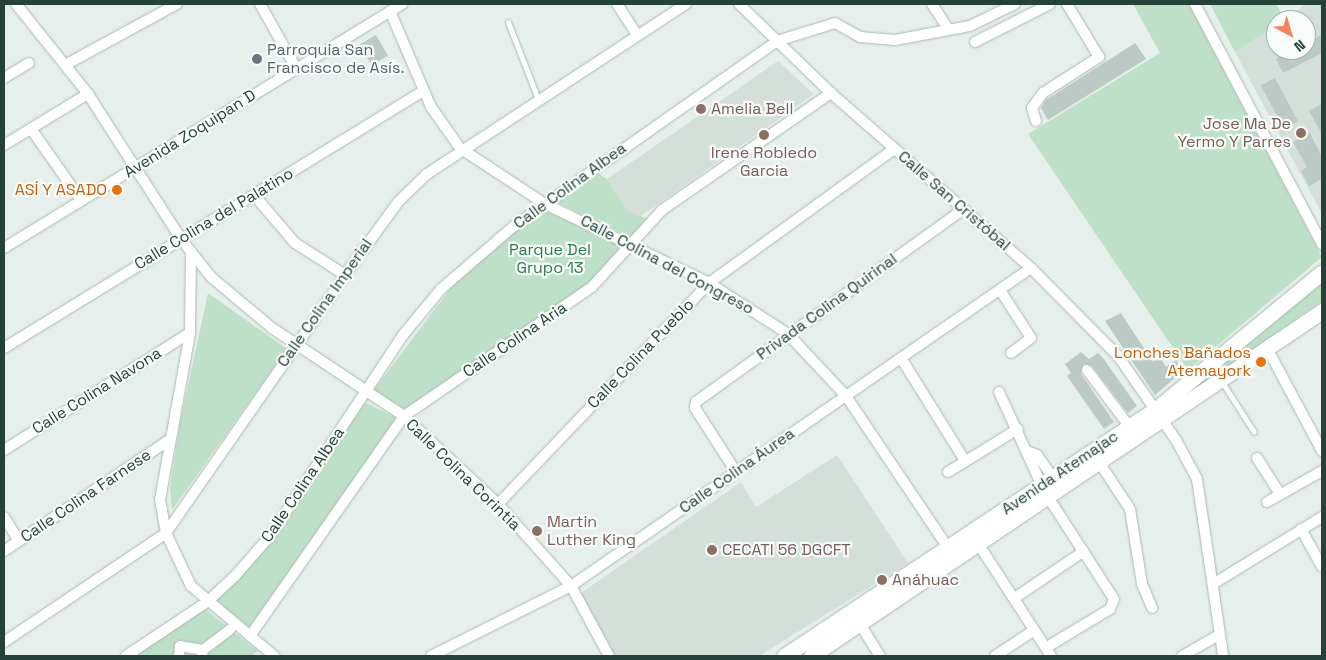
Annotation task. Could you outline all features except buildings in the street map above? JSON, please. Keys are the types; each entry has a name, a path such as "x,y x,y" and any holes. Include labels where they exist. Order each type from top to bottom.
{"main road":[{"name":"Avenida Atemajac","path":"784,656 952,555 979,545 1047,487 1099,462 1159,414 1322,272"},
{"name":"Avenida Atemajac","path":"811,656 860,624 1129,426 1159,414 1220,379 1322,311"}],"street":[{"name":"Calle Colina Corintia","path":"16,4 67,64 181,239 229,296 364,394 404,416 498,504 570,586 609,656"},
{"path":"67,64 177,4"},
{"path":"260,4 296,68"},
{"name":"Avenida Zoquipan D","path":"4,248 402,4"},
{"path":"617,4 637,35"},
{"name":"Calle Colina Imperial","path":"4,642 166,533 296,344 398,202 460,148 686,4"},
{"name":"Calle San Cristóbal","path":"739,4 894,150 1032,268 1113,350 1159,414 1197,479 1223,656"},
{"path":"932,4 948,29"},
{"name":"Calle Colina Albea","path":"126,656 207,602 270,536 403,335 441,289 474,257 545,204 777,41 835,23 874,40 970,26 1015,4"},
{"path":"975,42 1049,4"},
{"path":"1036,121 1032,108 1043,93 1099,58 1067,4"},
{"path":"1195,4 1322,244"},
{"name":"Calle Colina del Congreso","path":"390,11 439,122 460,148 545,204 635,245 709,283 788,334 846,396 952,555"},
{"path":"4,78 29,63"},
{"name":"Calle Colina del Palatino","path":"4,348 424,91"},
{"name":"Calle Colina Aria","path":"250,636 404,416 592,287 635,245 662,210 832,93"},
{"path":"4,145 88,94"},
{"path":"30,128 80,200"},
{"name":"Calle Colina Pueblo","path":"498,504 709,283 894,150"},
{"path":"254,195 295,244 345,275"},
{"name":"Privada Colina Quirinal","path":"736,472 694,405 788,334 962,210"},
{"path":"191,252 190,333 169,440 160,499 166,533 181,570 207,602 250,636 267,654"},
{"name":"Calle Colina Áurea","path":"432,656 450,652 570,586 1032,268"},
{"path":"1000,290 1031,338 1011,353"},
{"name":"Calle Colina Navona","path":"4,450 190,333"},
{"path":"1267,348 1322,451"},
{"path":"901,358 965,462"},
{"path":"1087,370 1129,426"},
{"path":"999,392 1029,452 1038,454 1047,487 1084,551 1108,587 1113,606 1052,644"},
{"path":"948,472 1018,430"},
{"name":"Calle Colina Farnese","path":"4,551 169,440"},
{"path":"1256,458 1280,494"},
{"path":"1099,462 1130,509 1142,584 1152,608"},
{"path":"1267,502 1322,471"},
{"path":"4,517 19,541"},
{"path":"1212,584 1322,517"},
{"path":"1301,530 1322,567"},
{"path":"979,545 1051,656"},
{"path":"1019,595 1084,551"},
{"path":"860,624 880,656"},
{"path":"179,656 180,646 202,653 230,630"},
{"path":"995,656 1033,631"},
{"path":"1182,656 1219,635"}],"lane":[{"path":"508,22 538,99"},
{"path":"1220,379 1254,432"}],"shaded area":[{"name":"Jose Ma De Yermo Y Parres","path":"1306,4 1322,4 1322,214 1235,52 1266,32 1266,60 1316,60 1316,10 1297,10"},
{"path":"778,61 814,94 641,216 628,211 607,179"},
{"name":"CECATI 56 DGCFT","path":"837,455 908,563 759,656 615,656 581,593 741,482 756,507"}],"green space":[{"path":"1133,4 1189,4 1322,257 1188,370 1028,134 1160,53"},
{"path":"1210,4 1276,4 1280,10 1266,10 1266,32 1235,52"},
{"name":"Parque Del Grupo 13","path":"596,172 607,179 628,211 648,219 634,239 554,201"},
{"name":"Parque Del Grupo 13","path":"543,210 625,247 586,286 405,409 373,391 460,276"},
{"path":"1322,276 1322,301 1165,411"},
{"path":"208,293 287,349 172,510 170,488 180,423"},
{"path":"362,401 397,418 248,629 216,600 242,574"},
{"path":"204,608 258,651 251,656 133,656"}],"place":[{"name":"Parroquia San Francisco de Asís.","path":"257,59"},
{"name":"Amelia Bell","path":"701,109"},
{"name":"Jose Ma De Yermo Y Parres","path":"1301,133"},
{"name":"Irene Robledo Garcia","path":"764,135"},
{"name":"ASÍ Y ASADO","path":"117,190"},
{"name":"Lonches Bañados Atemayork","path":"1261,362"},
{"name":"Martin Luther King","path":"537,531"},
{"name":"CECATI 56 DGCFT","path":"712,550"},
{"name":"Anáhuac","path":"882,580"}]}
